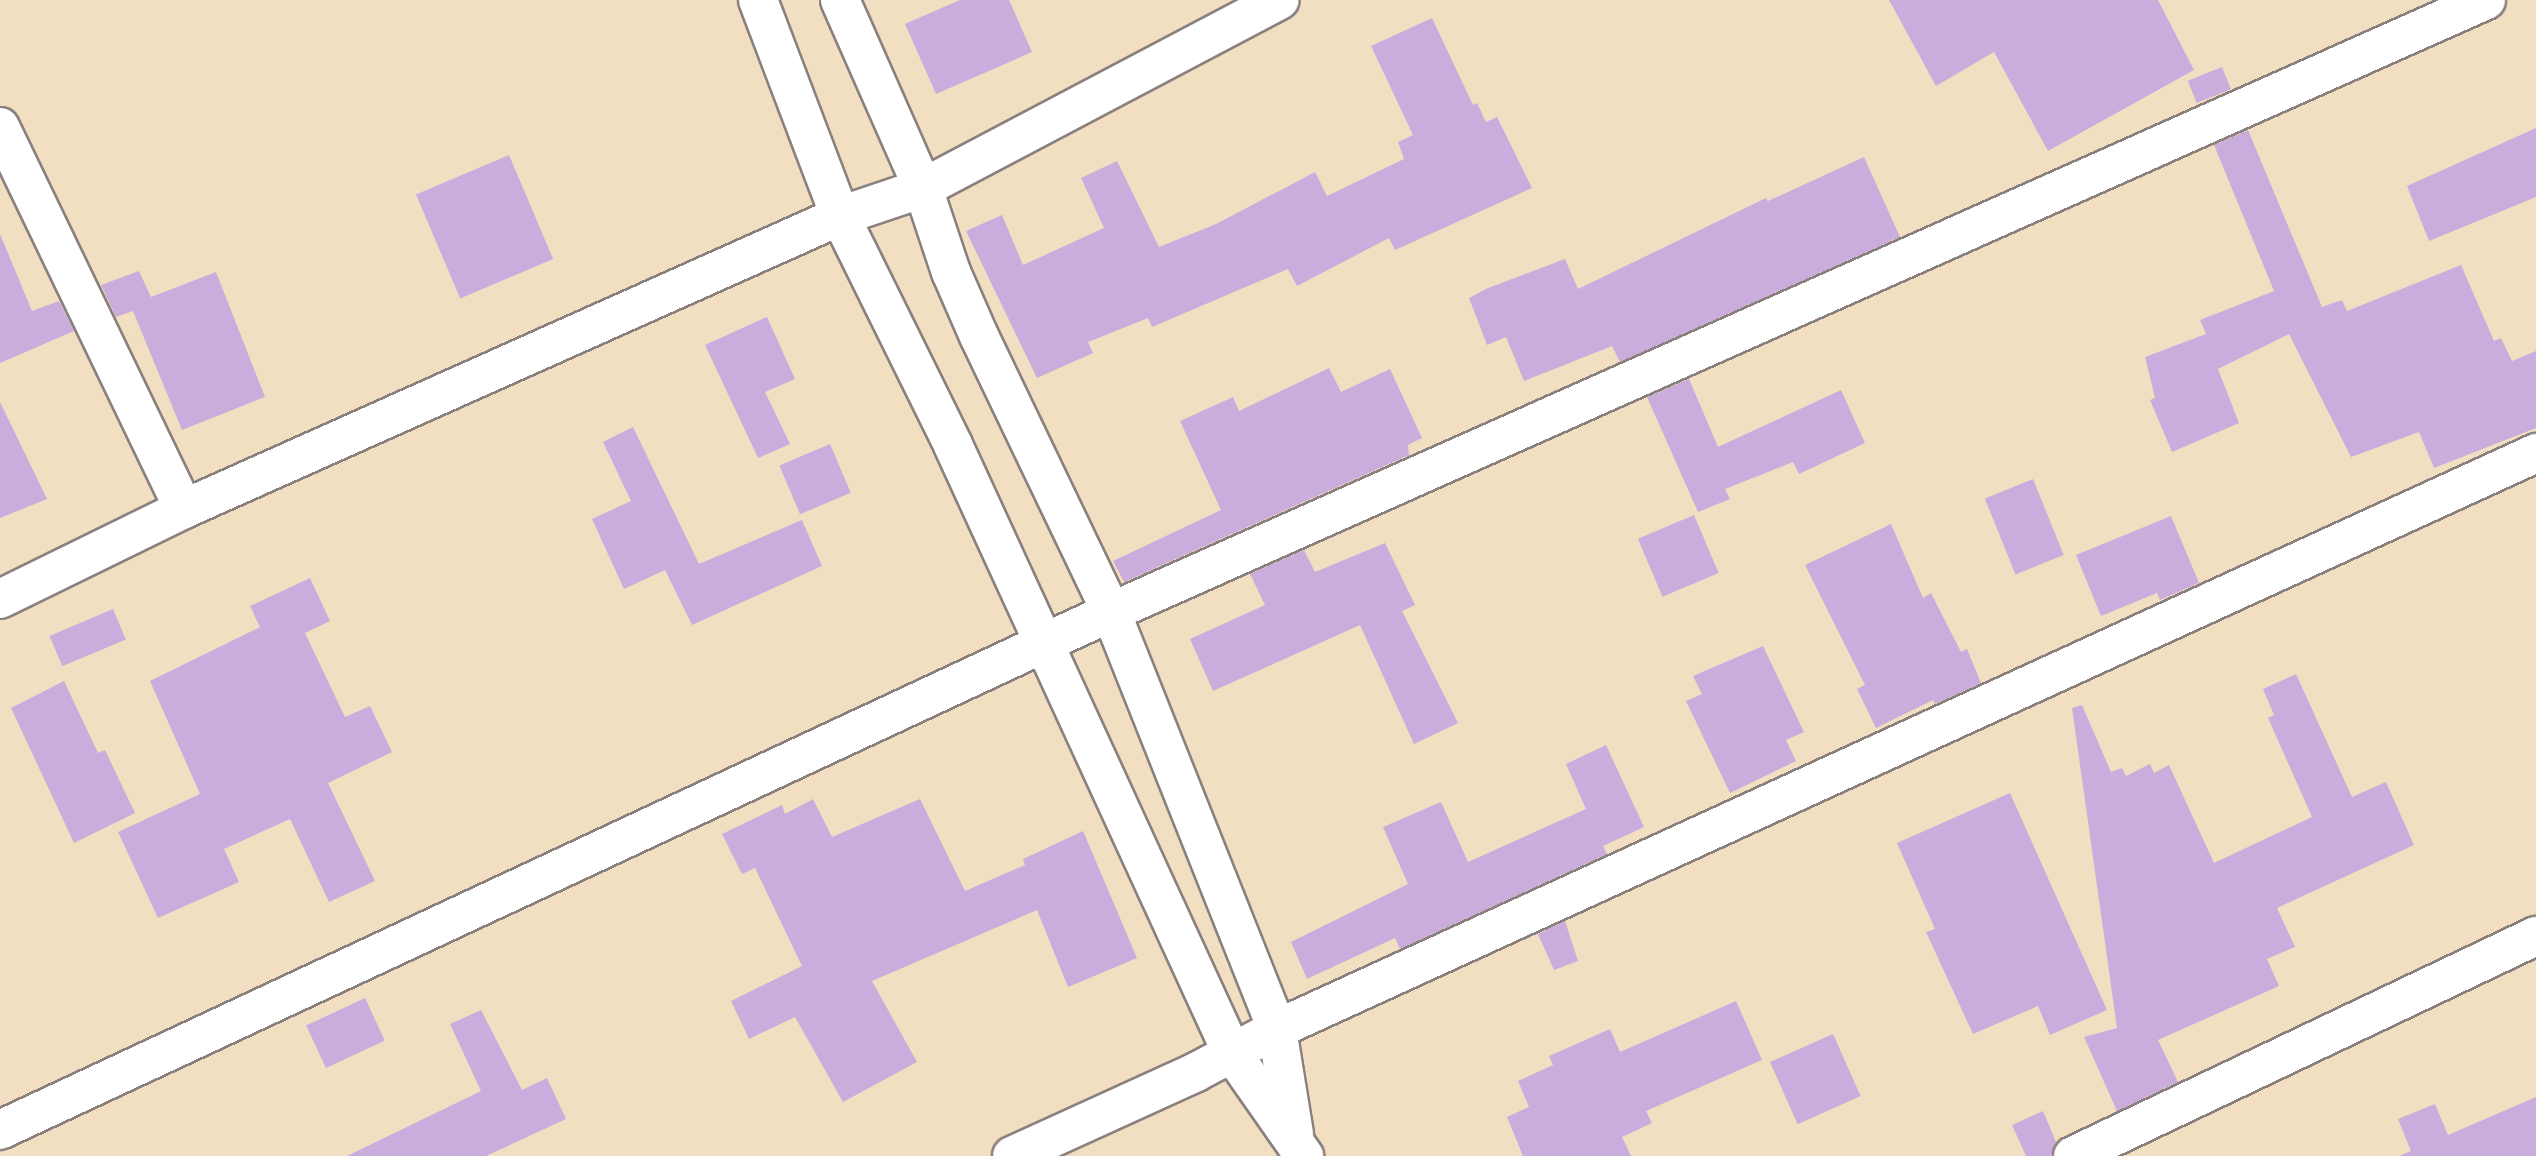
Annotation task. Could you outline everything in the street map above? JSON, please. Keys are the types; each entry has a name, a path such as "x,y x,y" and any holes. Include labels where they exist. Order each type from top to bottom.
{"street":[{"path":"758,0 840,216 953,445 1232,1053 1299,1146"},
{"path":"840,0 923,188 973,323 1111,612 1277,1029 1299,1146"},
{"path":"0,599 184,509 840,216 923,188 1280,0"},
{"path":"0,1130 1044,646 1111,612 2486,0"},
{"path":"0,127 184,509"},
{"path":"1012,1156 1232,1053 1277,1029 2536,453"},
{"path":"2073,1156 2536,936"}],"building":[{"path":"960,0 1009,0 1032,52 936,94 905,24"},
{"path":"1889,0 2158,0 2194,70 2048,151 1994,52 1936,86"},
{"path":"1432,18 1473,105 1477,103 1486,122 1497,117 1532,188 1395,250 1389,238 1297,286 1288,269 1152,327 1148,318 1088,342 1093,353 1037,378 966,231 1002,215 1023,265 1104,228 1081,178 1117,161 1159,247 1216,224 1315,172 1327,196 1404,159 1398,142 1413,135 1371,46"},
{"path":"2222,67 2231,89 2197,103 2188,81"},
{"path":"2536,128 2536,197 2429,241 2407,186"},
{"path":"2248,130 2322,307 2342,300 2347,311 2461,265 2494,341 2501,338 2512,361 2536,351 2536,428 2434,468 2419,432 2351,457 2289,334 2218,369 2239,423 2172,452 2150,400 2155,398 2145,357 2206,334 2200,320 2274,291 2214,145"},
{"path":"509,155 553,259 460,298 416,194"},
{"path":"1864,157 1900,237 1620,362 1612,346 1524,381 1506,337 1487,345 1469,298 1488,288 1565,259 1578,289 1766,198 1768,201"},
{"path":"0,234 32,311 59,301 74,331 0,363"},
{"path":"139,271 151,297 216,272 265,397 182,430 133,311 116,317 101,285"},
{"path":"767,317 795,379 765,392 790,444 758,458 705,345"},
{"path":"1329,368 1341,392 1390,369 1422,438 1408,445 1409,455 1124,582 1113,561 1221,510 1180,421 1233,397 1239,411"},
{"path":"1689,379 1718,447 1841,390 1865,443 1799,474 1793,462 1725,489 1730,499 1698,512 1647,397"},
{"path":"0,402 47,499 0,518"},
{"path":"633,427 699,564 802,520 822,566 692,625 665,570 624,589 592,519 631,501 603,442"},
{"path":"830,444 851,493 800,514 779,465"},
{"path":"2033,479 2064,555 2016,575 1985,498"},
{"path":"1694,515 1719,573 1662,597 1638,539"},
{"path":"2171,516 2199,583 2160,600 2157,593 2101,616 2076,555"},
{"path":"1891,524 1923,598 1931,593 1961,652 1967,649 1981,683 1935,704 1933,700 1876,728 1857,689 1865,685 1805,565"},
{"path":"1385,543 1415,605 1402,611 1458,723 1414,744 1360,625 1213,691 1190,639 1265,605 1250,574 1304,550 1315,572"},
{"path":"310,578 330,621 305,633 345,717 370,706 392,752 328,783 375,881 329,902 290,819 224,849 239,882 158,918 118,832 200,794 150,681 260,627 250,606"},
{"path":"113,609 126,639 62,666 49,636"},
{"path":"1763,646 1804,732 1786,740 1796,761 1730,793 1686,701 1702,694 1693,676"},
{"path":"2296,674 2352,797 2386,782 2414,845 2277,908 2295,947 2267,959 2279,986 2158,1040 2178,1082 2117,1111 2084,1037 2117,1028 2072,708 2082,705 2111,772 2122,768 2126,776 2150,764 2154,773 2169,765 2214,863 2312,817 2268,718 2274,715 2263,689"},
{"path":"64,681 98,753 105,750 135,813 74,843 11,708"},
{"path":"1606,745 1644,827 1603,846 1607,854 1400,949 1395,938 1307,979 1291,942 1408,884 1383,827 1441,802 1468,862 1586,809 1566,764"},
{"path":"2010,793 2107,1010 2050,1035 2038,1006 1973,1034 1926,932 1935,929 1897,843"},
{"path":"813,799 832,837 920,799 965,891 1025,865 1023,859 1083,831 1137,958 1068,987 1037,910 872,981 917,1062 843,1102 795,1017 749,1039 731,1001 802,966 755,868 742,874 722,834 782,805 785,814"},
{"path":"1565,921 1578,961 1554,970 1538,934"},
{"path":"365,998 385,1041 326,1068 306,1025"},
{"path":"1736,1001 1762,1060 1646,1111 1652,1123 1622,1137 1631,1156 1523,1156 1507,1117 1529,1107 1518,1081 1553,1065 1549,1056 1610,1029 1620,1052"},
{"path":"481,1010 522,1090 547,1078 566,1119 486,1156 347,1156 481,1091 450,1024"},
{"path":"1833,1034 1861,1096 1798,1124 1770,1062"},
{"path":"2536,1097 2536,1156 2399,1156 2411,1151 2398,1119 2435,1104 2448,1135"},
{"path":"2043,1111 2056,1142 2051,1156 2026,1156 2012,1125"}]}
